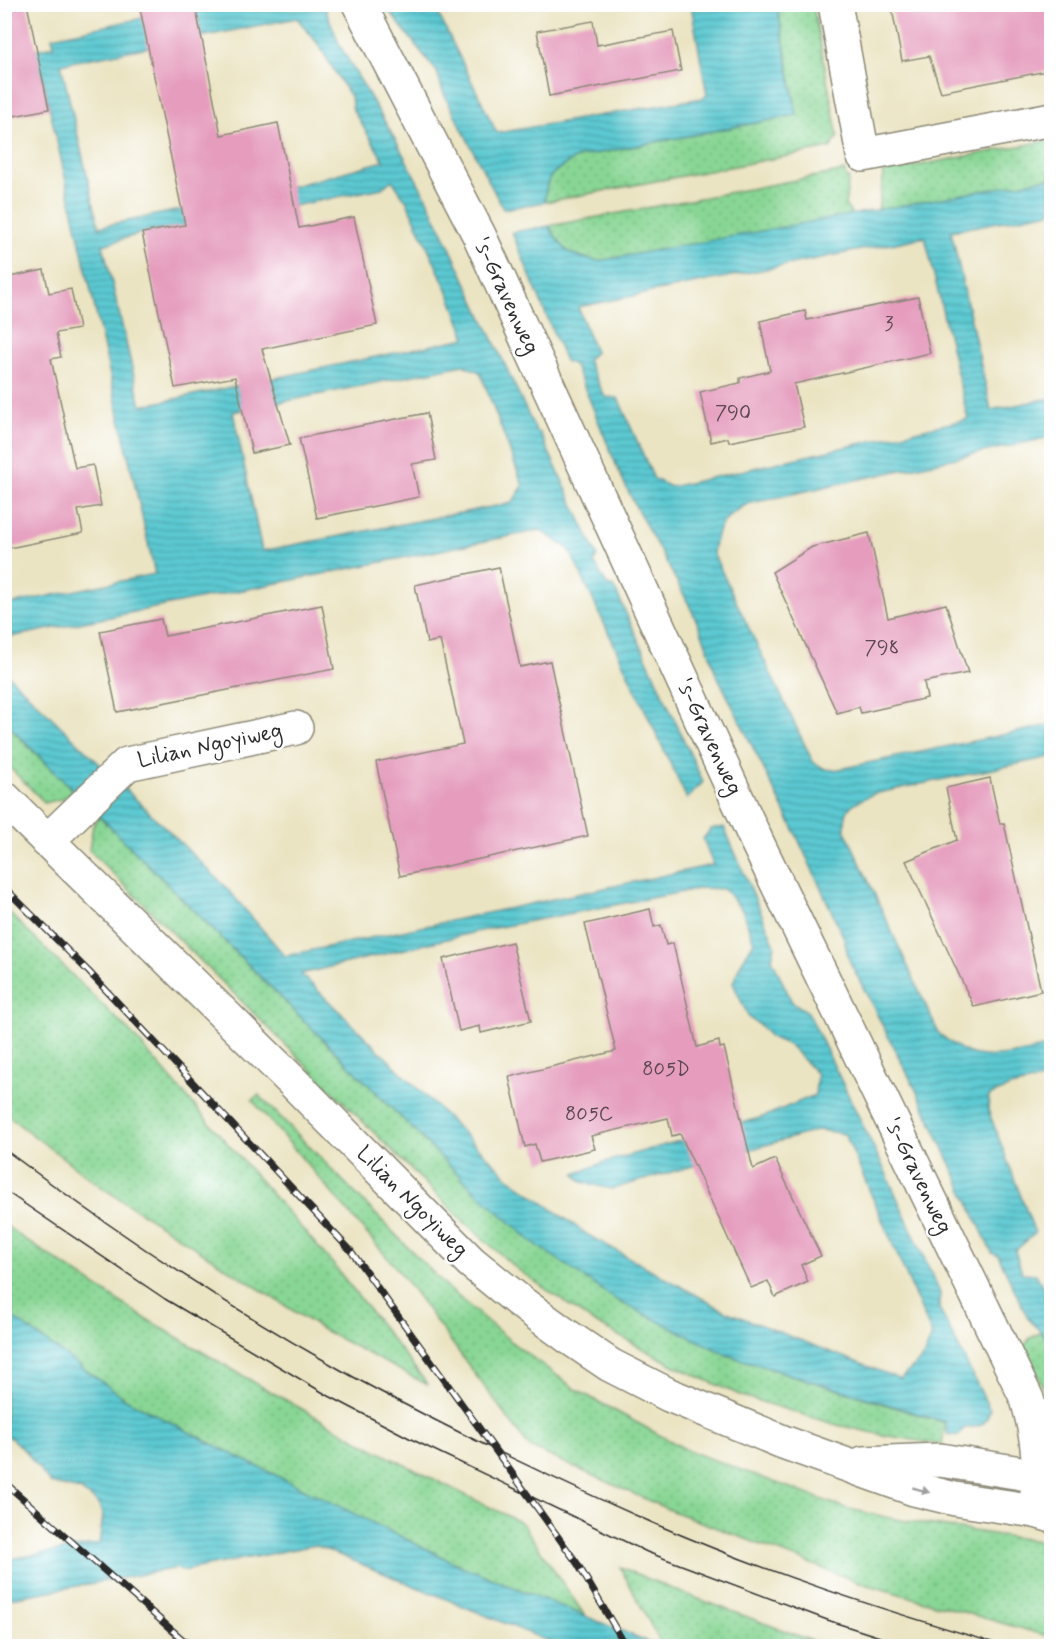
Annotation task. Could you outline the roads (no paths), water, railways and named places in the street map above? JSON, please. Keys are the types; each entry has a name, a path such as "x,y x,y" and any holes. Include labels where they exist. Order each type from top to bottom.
{"street":[{"name":"'s-Gravenweg","path":"359,4 479,235 757,842 1027,1399 1046,1477 1043,1514"},
{"path":"835,4 863,155 1052,119"},
{"name":"Lilian Ngoyiweg","path":"47,841 127,764 296,728"},
{"name":"Lilian Ngoyiweg","path":"4,798 293,1082 464,1255 519,1302 610,1365 661,1391 783,1442 914,1489 955,1499 1043,1514"},
{"name":"Lilian Ngoyiweg","path":"846,1464 940,1460 1046,1477"}],"water":[{"path":"205,5 324,5 340,46 395,139 429,203 597,555 594,562 607,585 614,587 703,782 687,799 569,549 540,530 5,638 5,605 155,574 42,75 5,56 54,46 52,37","holes":["297,18 318,44 351,98 353,110 384,161 297,185 99,227 61,64","392,180 407,202 450,296 466,338 141,406 103,245 142,233 382,188","463,365 480,372 523,486 512,503 262,551 233,412"]},
{"path":"387,5 434,5 497,133 703,98 707,95 691,5 777,5 797,115 578,157 563,166 549,179 545,202 503,209 443,92 437,72"},
{"path":"1051,178 1051,212 951,231 991,410 1051,398 1051,437 747,504 722,523 713,553 813,762 825,769 834,770 1051,725 1051,757 873,794 851,806 846,815 845,830 939,1034 966,1052 985,1056 1014,1054 1051,1046 1051,1078 1010,1087 989,1096 988,1110 1035,1233 1015,1251 1022,1273 1036,1274 1051,1303 1051,1343 1028,1318 998,1255 992,1253 922,1102 849,960 844,938 793,828 715,671 698,624 628,491 574,365 565,361 512,232 549,226 568,251 580,257 598,261","holes":["925,237 968,419 671,487 654,479 618,398 605,397 587,360 595,352 578,307"]},
{"path":"4,671 224,885 285,956 713,865 703,839 711,829 724,827 775,945 772,959 792,1002 808,1012 886,1173 940,1293 939,1308 990,1410 984,1423 964,1428 958,1436 947,1434 945,1422 727,1355 618,1301 531,1241 475,1191 5,722","holes":["703,888 724,889 742,910 754,942 740,965 733,983 749,1018 760,1025 770,1037 789,1045 817,1074 815,1095 763,1117 602,1163 575,1174 582,1182 612,1189 819,1130 845,1134 932,1335 923,1358 900,1379 725,1311 588,1235 509,1178 301,974 484,930"]},
{"path":"5,1312 127,1400 230,1453 459,1565 659,1646 560,1646 315,1545 181,1571 177,1568 5,1599 5,1560 99,1544 103,1516 99,1504 80,1490 50,1483 26,1452 11,1438 5,1436"}],"tram line":[{"path":"4,1149 126,1237 210,1292 339,1369 455,1430 613,1505 739,1558 871,1605 1005,1646"},
{"path":"4,1190 165,1299 327,1395 413,1440 647,1552 830,1621 908,1646"}],"railway":[{"path":"4,887 89,972 351,1251 577,1563 626,1646"},
{"path":"4,1482 190,1646"}]}
